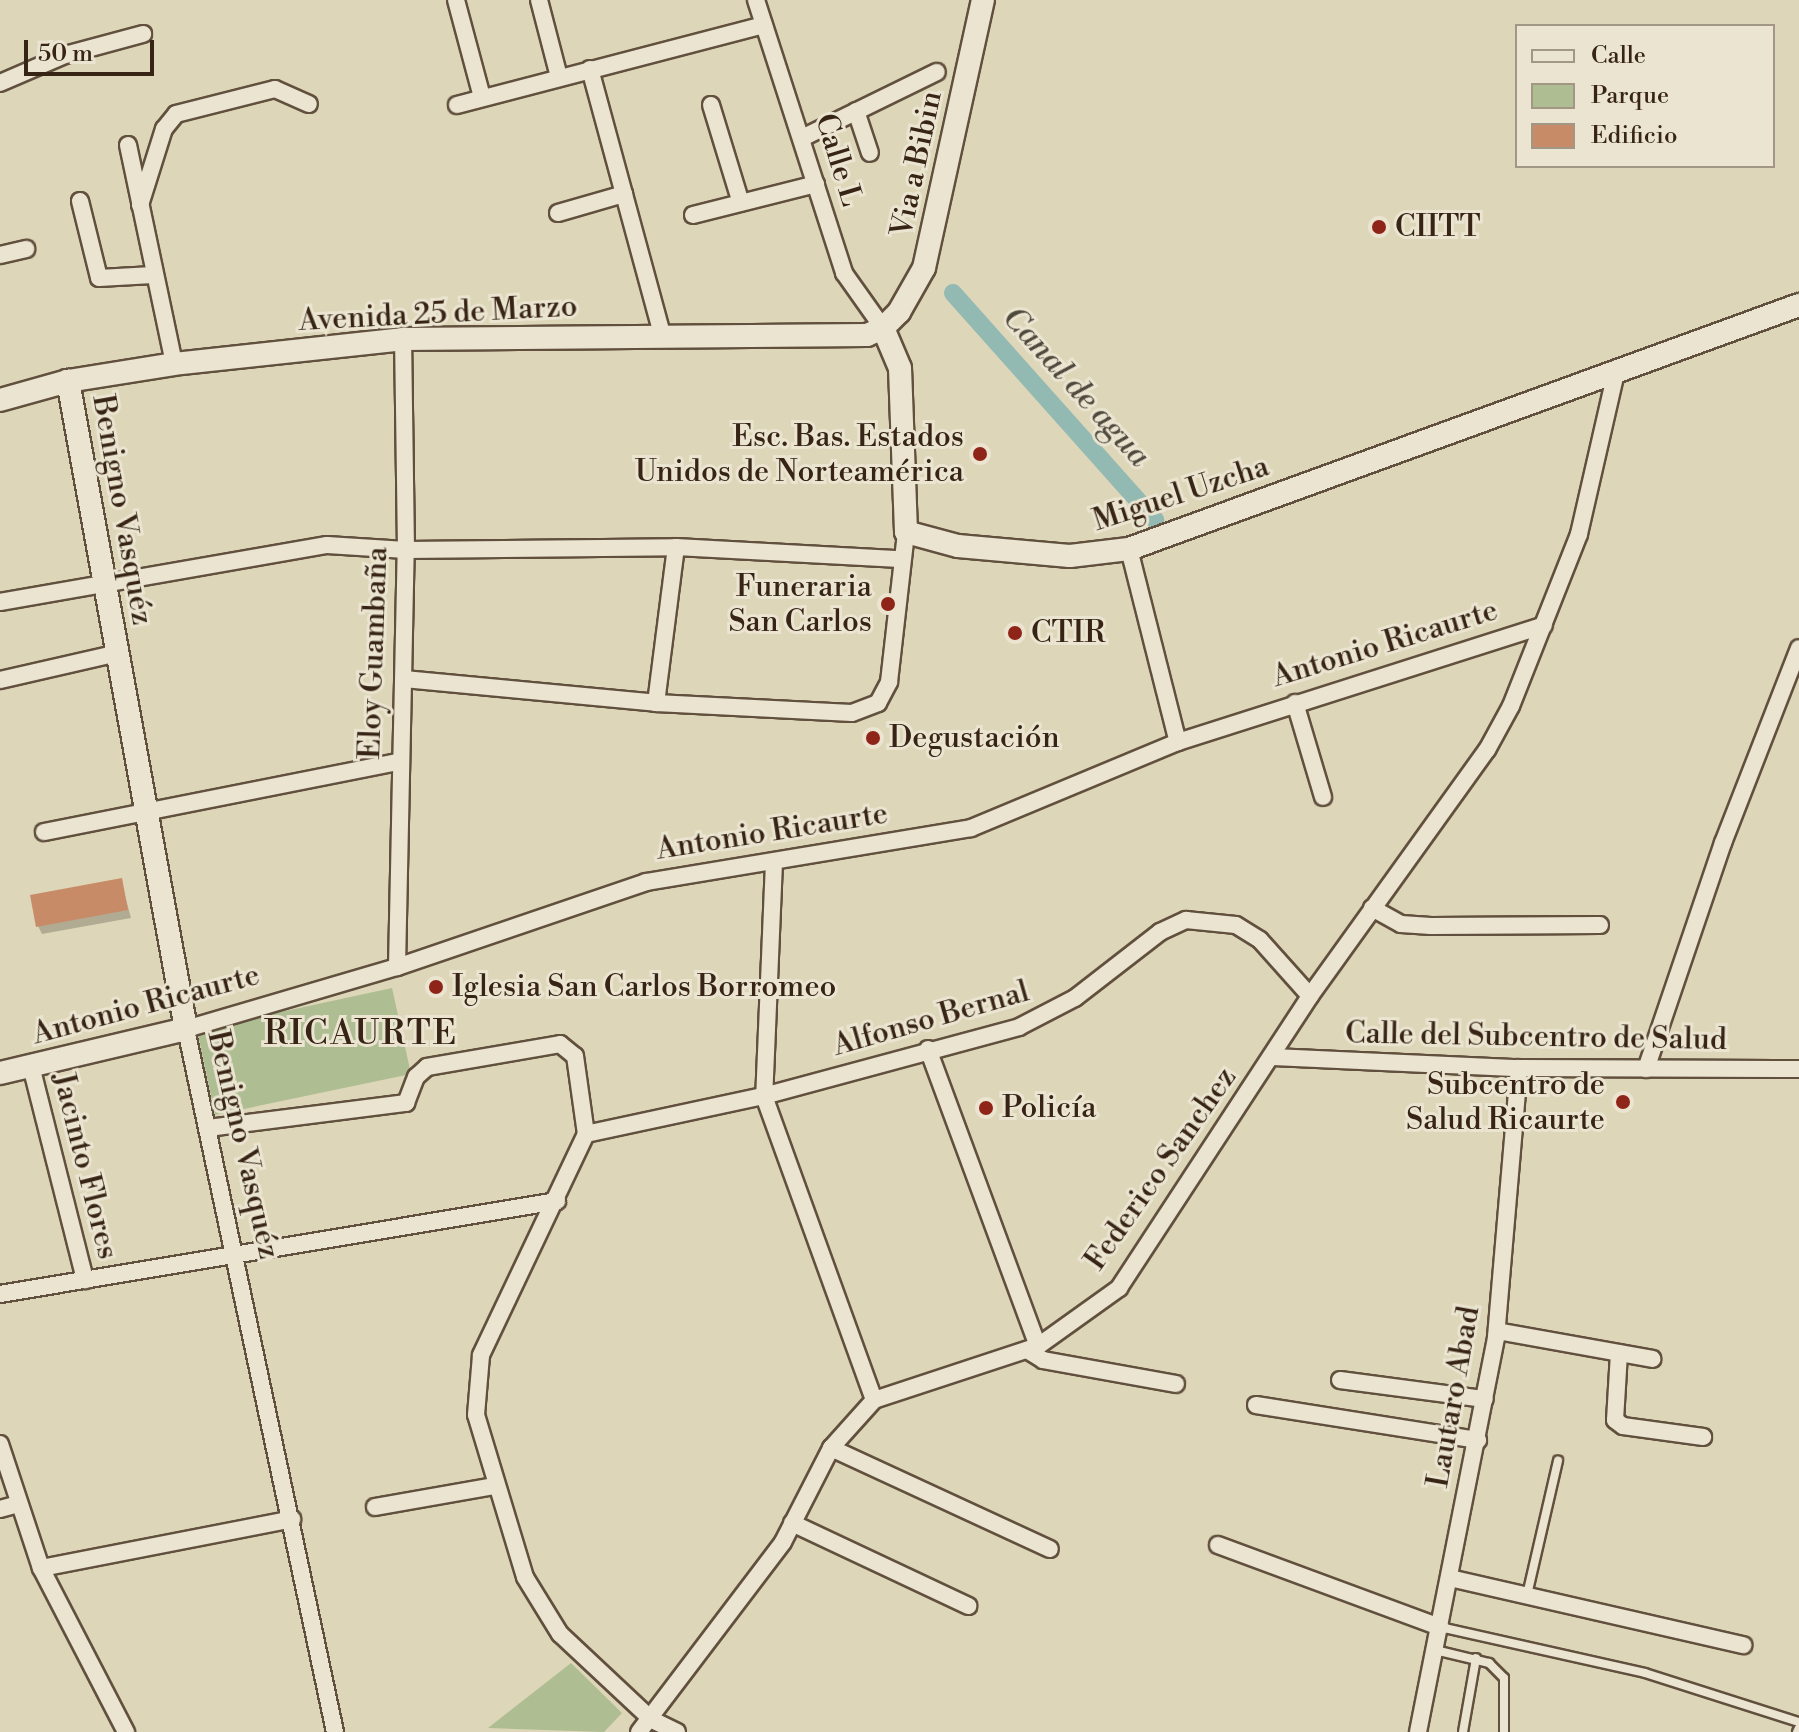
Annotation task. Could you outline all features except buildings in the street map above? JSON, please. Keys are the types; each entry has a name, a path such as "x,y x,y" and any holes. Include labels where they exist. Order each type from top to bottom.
{"main road":[{"name":"Via a Bibin","path":"883,328 909,300 932,245 983,0"},
{"name":"Miguel Uzcha","path":"906,532 1014,553 1101,556 1129,549 1573,391 1616,372 1799,305"},
{"name":"Avenida 25 de Marzo","path":"0,400 68,381 174,364 403,339 662,334 838,338 883,328"},
{"path":"883,328 900,368 906,532"},
{"name":"Benigno Vasquéz","path":"68,381 104,583 150,807 186,1029"},
{"name":"Antonio Ricaurte","path":"0,1073 186,1029"}],"street":[{"path":"456,0 482,97"},
{"path":"539,0 559,77"},
{"name":"Calle L","path":"756,0 844,273 883,328"},
{"path":"457,105 764,25"},
{"path":"0,83 65,55 143,34"},
{"path":"590,69 662,334"},
{"path":"802,138 937,72"},
{"path":"140,205 164,129 176,114 275,89 309,104"},
{"path":"711,105 741,203"},
{"path":"856,111 870,153"},
{"path":"128,145 174,364"},
{"path":"693,215 816,184"},
{"path":"558,213 624,194"},
{"path":"80,201 99,278 153,275"},
{"path":"0,255 26,249"},
{"name":"Eloy Guambaña","path":"397,967 399,762 406,550 403,339"},
{"name":"Federico Sanchez","path":"874,1400 1033,1348 1119,1288 1273,1057 1310,996 1487,750 1559,591 1579,534 1616,372"},
{"path":"404,679 656,703 852,713 878,703 889,682 900,559 906,532"},
{"path":"0,602 327,545 406,550 676,547 900,559"},
{"path":"656,703 676,547"},
{"path":"1129,549 1178,742"},
{"name":"Antonio Ricaurte","path":"186,1029 397,967 646,882 971,828 1178,742 1544,625"},
{"path":"1646,1069 1723,843 1799,648"},
{"path":"0,680 118,653"},
{"path":"1295,703 1323,797"},
{"path":"44,832 150,807 399,762"},
{"path":"646,1726 792,1523 831,1448 874,1400 764,1096 774,862"},
{"path":"1372,908 1401,924 1600,925"},
{"name":"Alfonso Bernal","path":"586,1134 764,1096 1047,1015 1160,932 1186,920 1236,925 1271,950 1310,996"},
{"name":"Benigno Vasquéz","path":"186,1029 237,1254 335,1732"},
{"path":"208,1128 406,1103 416,1077 427,1067 560,1044 575,1056 586,1134 557,1201 481,1355 476,1415 494,1486 525,1577 560,1634 646,1726 677,1732"},
{"path":"928,1049 1033,1348 1043,1360 1176,1384"},
{"name":"Calle del Subcentro de Salud","path":"1273,1057 1519,1068 1799,1069"},
{"name":"Jacinto Flores","path":"31,1066 85,1280"},
{"name":"Lautaro Abad","path":"1418,1732 1478,1440 1497,1331 1519,1068"},
{"path":"0,1294 557,1201"},
{"path":"1497,1331 1653,1359"},
{"path":"1619,1353 1615,1420 1623,1426 1703,1437"},
{"path":"1340,1380 1485,1399"},
{"path":"1256,1405 1478,1440"},
{"path":"0,1444 41,1568 126,1732"},
{"path":"831,1448 1050,1549"},
{"path":"375,1507 494,1486"},
{"path":"0,1509 19,1504"},
{"path":"41,1568 292,1519"},
{"path":"792,1523 968,1606"},
{"path":"1218,1545 1440,1627"},
{"path":"1450,1578 1743,1645"}],"lane":[{"path":"1527,1595 1558,1461"},
{"path":"1440,1627 1645,1673 1798,1727"},
{"path":"1435,1650 1476,1658 1504,1678 1504,1732"},
{"path":"1463,1732 1476,1658"}],"green space":[{"path":"392,988 411,1074 215,1115 197,1030"},
{"path":"571,1663 622,1713 604,1732 488,1728"}],"waterway":[{"name":"Canal de agua","path":"953,293 1155,520"}],"place":[{"name":"CIITT","path":"1379,227"},
{"name":"Esc. Bas. Estados Unidos de Norteamérica","path":"980,454"},
{"name":"Funeraria San Carlos","path":"888,604"},
{"name":"CTIR","path":"1015,633"},
{"name":"Degustación","path":"873,738"},
{"name":"Iglesia San Carlos Borromeo","path":"436,987"},
{"name":"Subcentro de Salud Ricaurte","path":"1623,1102"},
{"name":"Policía","path":"986,1108"}],"district":[{"name":"RICAURTE","path":"361,1035"}]}
